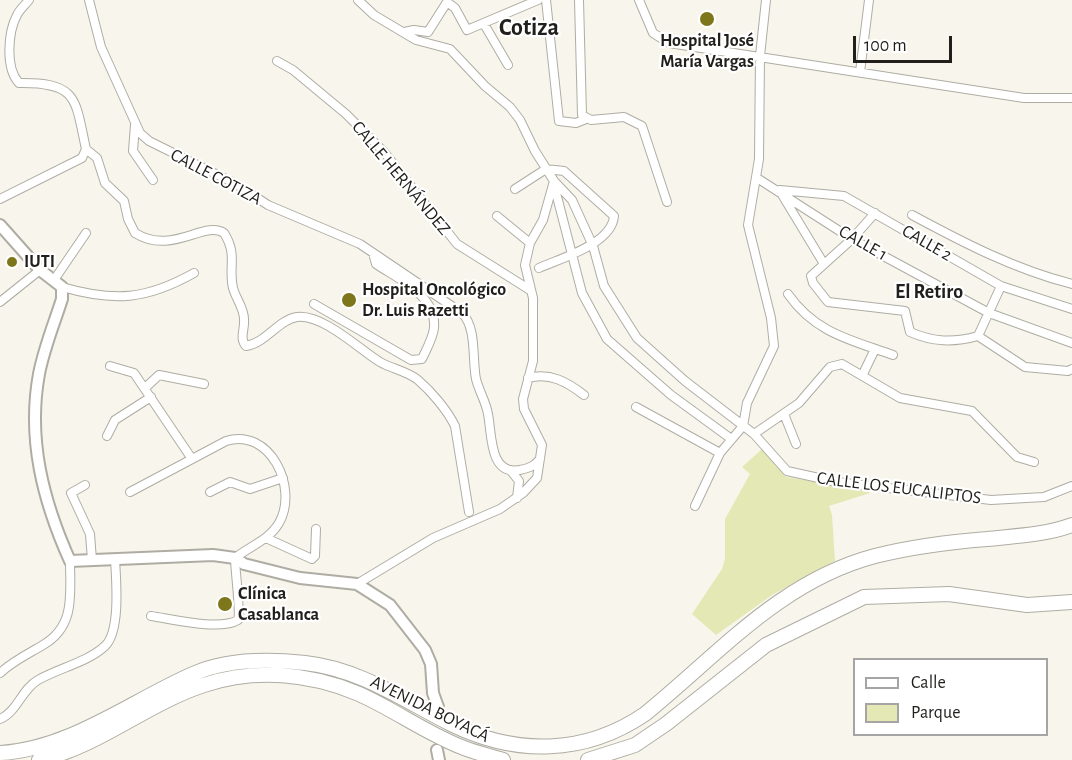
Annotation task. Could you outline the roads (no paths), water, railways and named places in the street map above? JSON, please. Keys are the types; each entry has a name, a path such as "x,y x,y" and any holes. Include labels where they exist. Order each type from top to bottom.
{"highway":[{"name":"AVENIDA BOYACÁ","path":"0,753 31,748 82,729 194,673 217,666 269,661 305,663 362,676 453,725 498,742 552,748 578,745 604,736 636,720 742,628 793,593 825,576 873,557 892,553 953,542 1047,532 1072,525"},
{"path":"588,760 634,745 666,724 766,645 864,597 949,594 1027,605 1072,602"},
{"name":"AVENIDA BOYACÁ","path":"39,760 86,743 168,699 205,684 240,677 275,675 332,684 360,694 463,748 503,760"}],"main road":[{"path":"0,225 40,270 58,283 62,299 39,374 36,437 39,470 46,504 70,561 185,555 235,558 244,564 300,578 357,584 394,608 425,650 431,664 433,693 438,707"}],"street":[{"path":"0,199 82,158 86,149 79,108 71,94 49,85 19,83 11,72 12,29 19,12 29,0"},
{"name":"CALLE COTIZA","path":"89,0 100,47 140,133 155,145 236,184 268,205 360,244 467,318 476,381 488,412 494,453 502,466 511,471"},
{"path":"358,0 374,15 417,40 445,47 455,53 520,120 554,181 582,292 609,343 671,395 730,438"},
{"path":"404,32 414,30 428,32 447,2 455,8 467,30 538,0"},
{"path":"546,0 559,121 576,123 586,119 624,117 642,126 667,202"},
{"path":"579,0 581,109 586,119"},
{"path":"639,0 653,33 669,43 1024,98 1072,98"},
{"path":"695,506 720,453 730,438 743,426 747,403 775,340 748,225 757,178 760,56 766,0"},
{"path":"860,72 869,0"},
{"path":"484,24 508,65"},
{"name":"CALLE HERNÁNDEZ","path":"277,61 293,70 346,114 384,152 457,244 531,290"},
{"path":"135,123 132,151 153,180"},
{"path":"86,149 97,158 105,183 124,201 130,225 141,237 171,241 206,230 219,230 224,233 234,254 232,280 242,308 244,319 242,338 246,346 255,345 289,320 306,318 338,332 382,363 417,380 450,415 455,426 470,512"},
{"path":"515,189 546,169 564,171 575,178 614,216 613,221 593,246 539,268"},
{"name":"CALLE 1","path":"757,178 852,239 989,313 1072,343"},
{"path":"357,584 433,538 494,512 517,498 535,482 542,446 524,409 523,399 533,361 531,290 525,266 530,243 543,220 554,181"},
{"name":"CALLE LOS EUCALIPTOS","path":"554,181 572,200 593,246 604,286 637,338 685,381 754,434 787,471 837,482 991,500 1044,497 1072,486"},
{"path":"779,190 824,264"},
{"name":"CALLE 2","path":"779,190 844,196 1001,286 1072,309"},
{"path":"875,213 852,239 812,276 813,283 828,302 905,311 910,332 924,338 942,341 978,336 1025,367 1071,373"},
{"path":"912,215 980,251 1034,274 1072,284"},
{"path":"497,216 530,243"},
{"path":"86,232 58,283 111,297 132,297 166,288 194,273"},
{"path":"314,304 411,360 418,362 422,359 434,330 432,310 419,294 376,264 374,253"},
{"path":"0,302 40,270"},
{"path":"978,336 1001,286"},
{"path":"788,294 804,315 820,328 893,355"},
{"path":"863,374 875,349"},
{"path":"754,434 799,403 830,367 842,364 863,374 900,398 972,411 1017,457 1034,462"},
{"path":"110,366 130,370 192,459"},
{"path":"144,388 159,375 204,384"},
{"path":"528,378 538,375 554,377 584,394"},
{"path":"107,436 115,420 150,397"},
{"path":"636,407 720,453"},
{"path":"784,414 796,444"},
{"path":"130,492 226,441 243,437 272,456 283,478 282,516 266,538 235,558 235,589 240,608 238,620 233,623 208,624 151,616"},
{"path":"517,498 519,481 511,471 531,467 540,459"},
{"path":"210,492 230,482 250,489 283,478"},
{"path":"85,484 71,493 90,534 92,560"},
{"path":"266,538 312,559 315,556 316,529"},
{"path":"0,719 8,715 38,680 100,650 109,641 117,596 115,560"},
{"path":"0,673 11,663 46,644 66,624 70,607 70,561"}],"place":[{"name":"Hospital José María Vargas","path":"707,19"},
{"name":"IUTI","path":"12,262"},
{"name":"Hospital Oncológico Dr. Luis Razetti","path":"349,300"},
{"name":"Clínica Casablanca","path":"225,604"}],"district":[{"name":"Cotiza","path":"529,28"},
{"name":"El Retiro","path":"929,292"}]}
